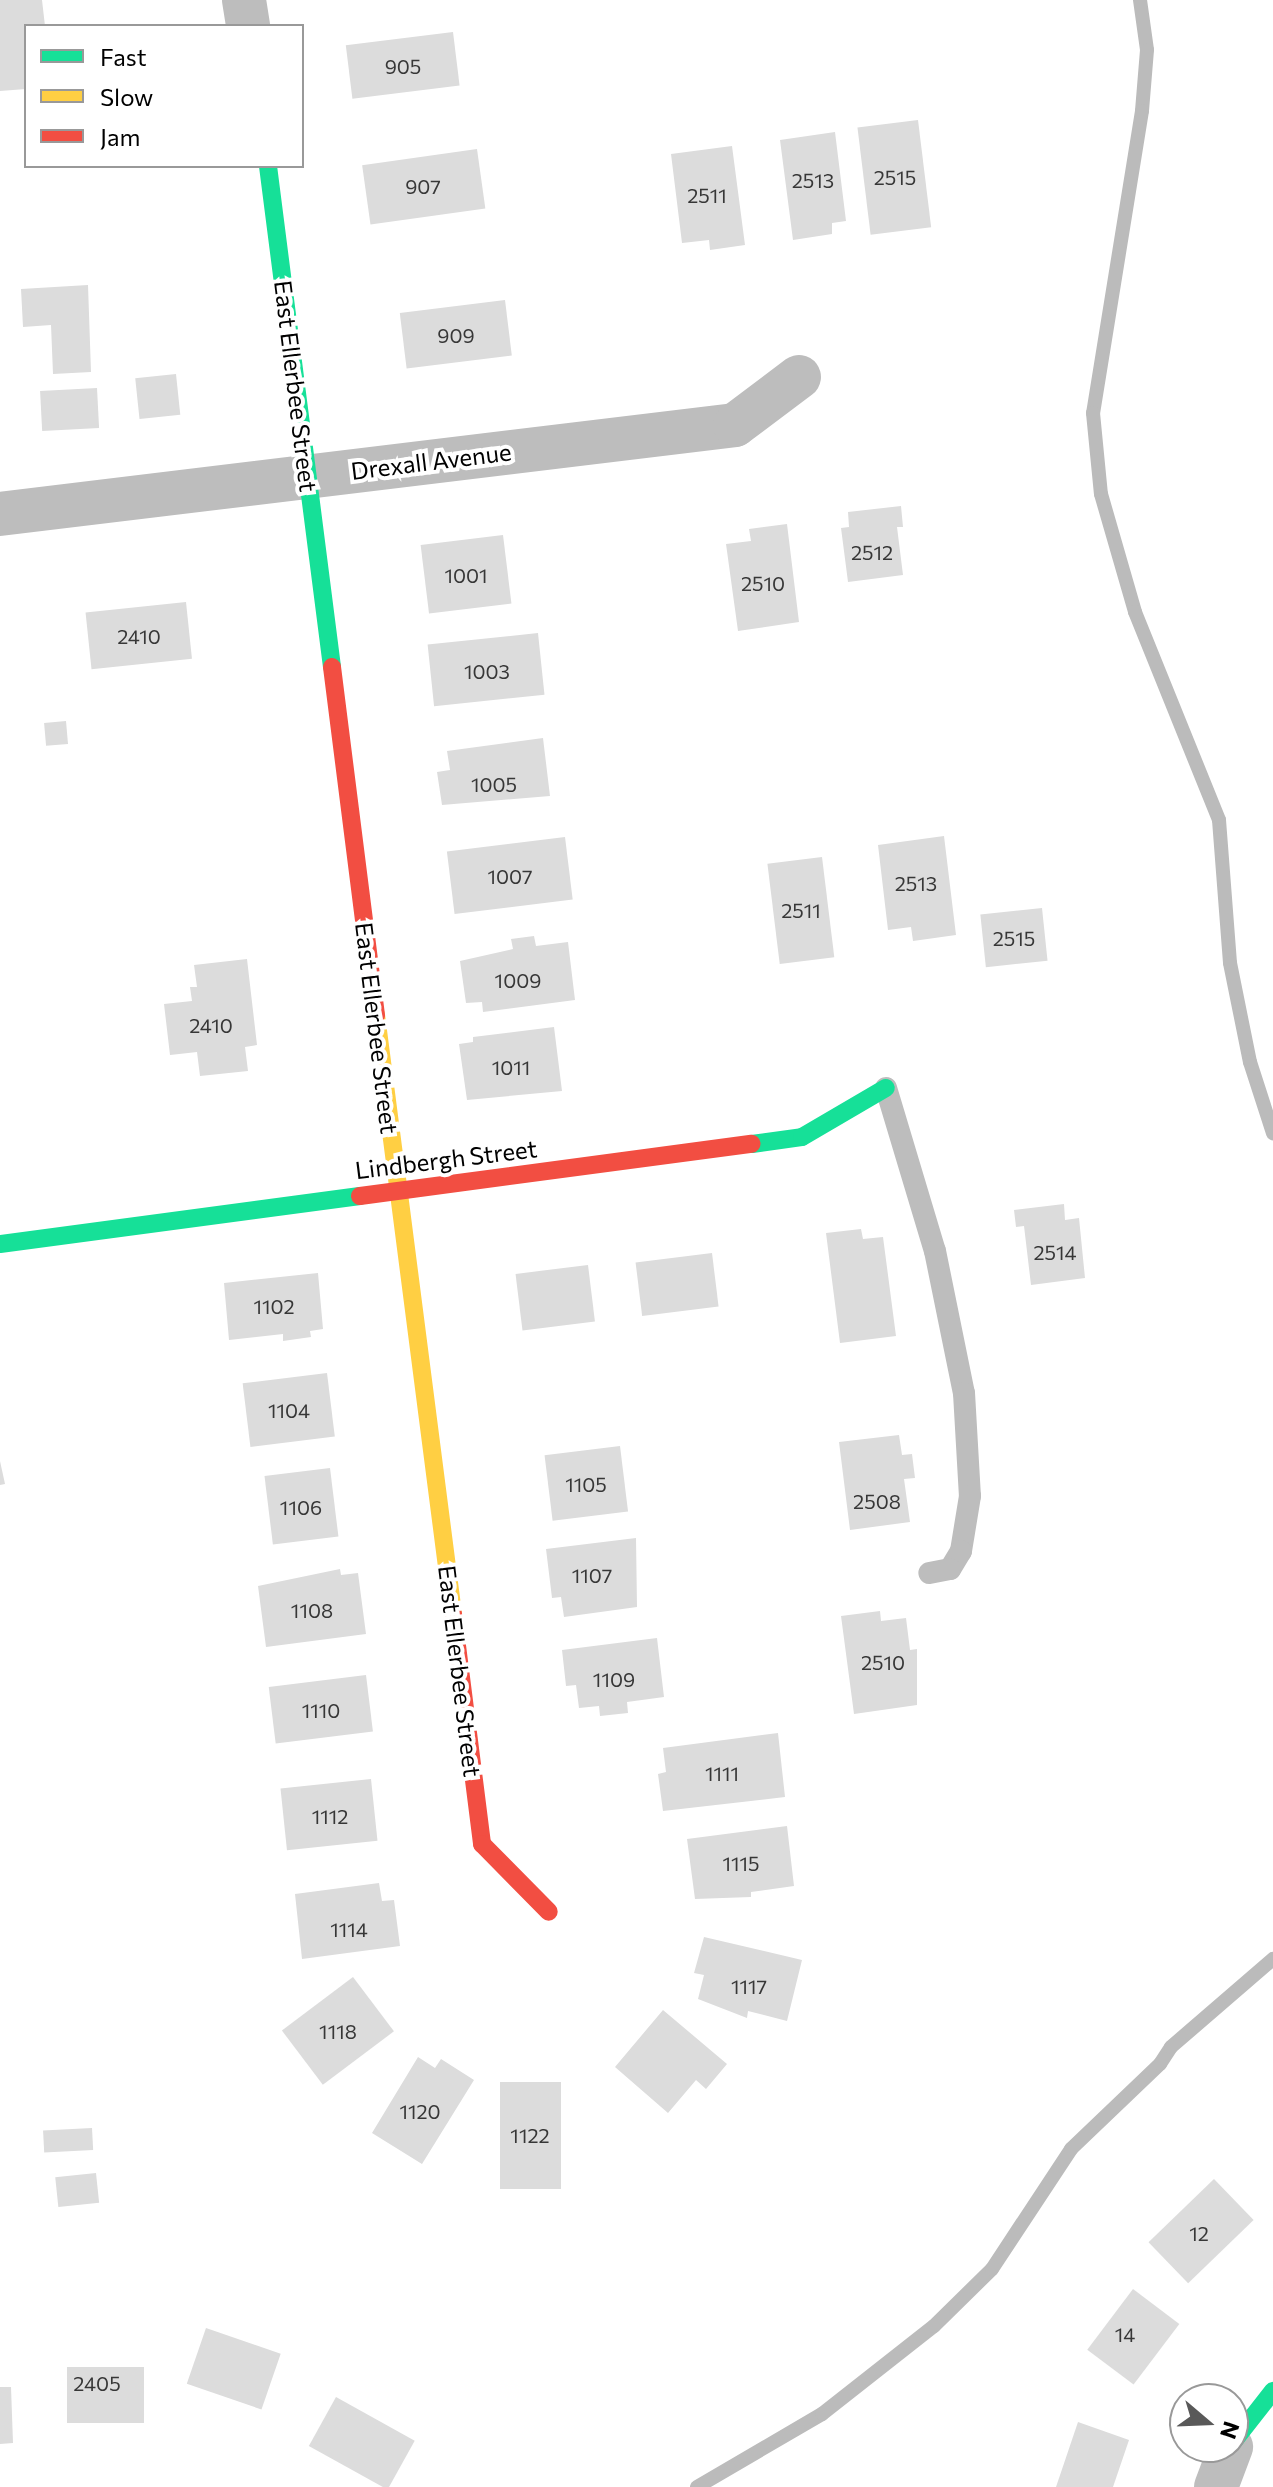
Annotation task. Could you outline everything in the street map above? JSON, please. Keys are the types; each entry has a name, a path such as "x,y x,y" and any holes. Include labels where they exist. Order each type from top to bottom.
{"street":[{"path":"244,0 248,24"},
{"name":"East Ellerbee Street","path":"268,168 482,1844 549,1912"},
{"name":"Drexall Avenue","path":"0,514 735,425 799,377"},
{"name":"Lindbergh Street","path":"0,1244 802,1137 886,1088"},
{"path":"1249,2423 1273,2391"},
{"path":"1216,2487 1225,2463"}],"lane":[{"path":"886,1088 935,1251 964,1393 970,1496 961,1551 950,1569 929,1573"}],"building":[{"path":"0,0 42,0 45,24 24,24 24,89 0,91"},
{"path":"453,32 460,86 352,99 346,45"},
{"path":"918,120 931,227 871,235 857,127"},
{"path":"835,132 846,221 832,223 832,234 793,240 780,140"},
{"path":"732,146 745,245 710,250 709,240 682,243 671,154"},
{"path":"477,149 485,208 370,225 362,165"},
{"path":"88,285 91,372 53,374 51,325 23,327 21,289"},
{"path":"505,300 512,356 407,369 400,313"},
{"path":"176,374 180,415 140,419 135,378"},
{"path":"97,388 99,428 42,431 40,391"},
{"path":"901,506 903,527 897,527 903,575 848,582 841,528 849,527 848,512"},
{"path":"787,524 799,622 738,631 726,544 751,541 749,529"},
{"path":"503,535 511,603 429,614 421,545"},
{"path":"186,602 192,659 92,669 86,613"},
{"path":"538,633 544,695 434,706 428,645"},
{"path":"66,721 68,744 46,746 44,723"},
{"path":"543,738 550,796 442,805 437,772 450,770 447,751"},
{"path":"944,836 956,935 913,941 911,927 888,930 878,845"},
{"path":"565,837 573,900 455,914 447,852"},
{"path":"822,857 834,957 780,964 767,864"},
{"path":"1042,908 1048,961 986,967 980,914"},
{"path":"534,936 536,946 568,942 575,1000 483,1012 482,1002 466,1003 460,961 513,949 511,939"},
{"path":"247,959 257,1045 245,1047 248,1071 200,1076 197,1052 170,1055 164,1004 192,1001 190,987 197,987 194,965"},
{"path":"554,1027 562,1091 467,1100 459,1044 473,1042 473,1037"},
{"path":"1064,1204 1065,1220 1079,1218 1085,1278 1031,1285 1024,1226 1016,1227 1014,1210"},
{"path":"861,1229 863,1239 883,1237 896,1336 840,1343 826,1233"},
{"path":"712,1253 719,1307 642,1316 636,1262"},
{"path":"588,1265 595,1322 522,1330 516,1274"},
{"path":"318,1273 323,1329 310,1331 311,1337 283,1341 283,1334 229,1340 224,1283"},
{"path":"327,1373 335,1437 250,1447 243,1383"},
{"path":"899,1435 902,1455 912,1454 915,1478 904,1479 910,1522 850,1530 839,1442"},
{"path":"620,1446 628,1512 553,1521 545,1455"},
{"path":"0,1461 5,1484 0,1485"},
{"path":"330,1468 338,1536 273,1545 264,1476"},
{"path":"636,1538 637,1607 564,1617 561,1597 552,1598 546,1549"},
{"path":"340,1569 341,1575 358,1573 366,1634 266,1647 258,1586"},
{"path":"880,1611 881,1621 906,1618 910,1650 917,1649 917,1705 854,1714 841,1616"},
{"path":"657,1638 664,1697 627,1702 628,1713 600,1716 599,1706 579,1708 576,1685 566,1686 562,1650"},
{"path":"366,1675 373,1732 276,1744 269,1687"},
{"path":"778,1733 785,1797 663,1811 658,1774 666,1772 663,1748"},
{"path":"371,1779 377,1841 287,1850 280,1789"},
{"path":"787,1826 794,1886 751,1892 751,1897 695,1899 687,1839"},
{"path":"379,1883 382,1901 394,1900 400,1946 302,1959 295,1894"},
{"path":"704,1937 802,1960 787,2021 748,2011 747,2018 698,1999 704,1975 694,1973"},
{"path":"353,1977 394,2031 323,2085 282,2031"},
{"path":"663,2010 727,2064 706,2089 696,2080 668,2113 615,2067"},
{"path":"418,2057 435,2068 441,2059 474,2080 422,2164 372,2133"},
{"path":"500,2082 561,2082 561,2189 500,2189"},
{"path":"92,2128 93,2150 44,2153 43,2131"},
{"path":"96,2173 99,2203 58,2207 55,2177"},
{"path":"1214,2179 1254,2220 1188,2283 1149,2242"},
{"path":"1133,2289 1179,2324 1134,2385 1087,2350"},
{"path":"206,2328 281,2354 261,2410 187,2384"},
{"path":"67,2367 144,2367 144,2423 67,2423"},
{"path":"0,2387 11,2387 13,2443 0,2444"},
{"path":"336,2397 415,2441 389,2487 383,2487 309,2446"},
{"path":"1078,2422 1129,2440 1113,2487 1056,2487"}],"waterway":[{"path":"1140,0 1147,50 1142,111 1093,413 1101,494 1135,612 1219,820 1230,963 1250,1062 1273,1133"},
{"path":"697,2487 822,2414 934,2326 992,2269 1071,2149 1160,2064 1171,2047 1273,1959"}],"traffic: fast":[{"path":"268,168 332,667"},
{"path":"752,1144 802,1137 886,1088"},
{"path":"0,1244 360,1196"},
{"path":"1249,2422 1273,2391"}],"traffic: slow":[{"path":"376,1015 453,1614"}],"traffic: jam":[{"path":"332,667 376,1015"},
{"path":"360,1196 752,1144"},
{"path":"453,1614 482,1844 549,1912"}]}
